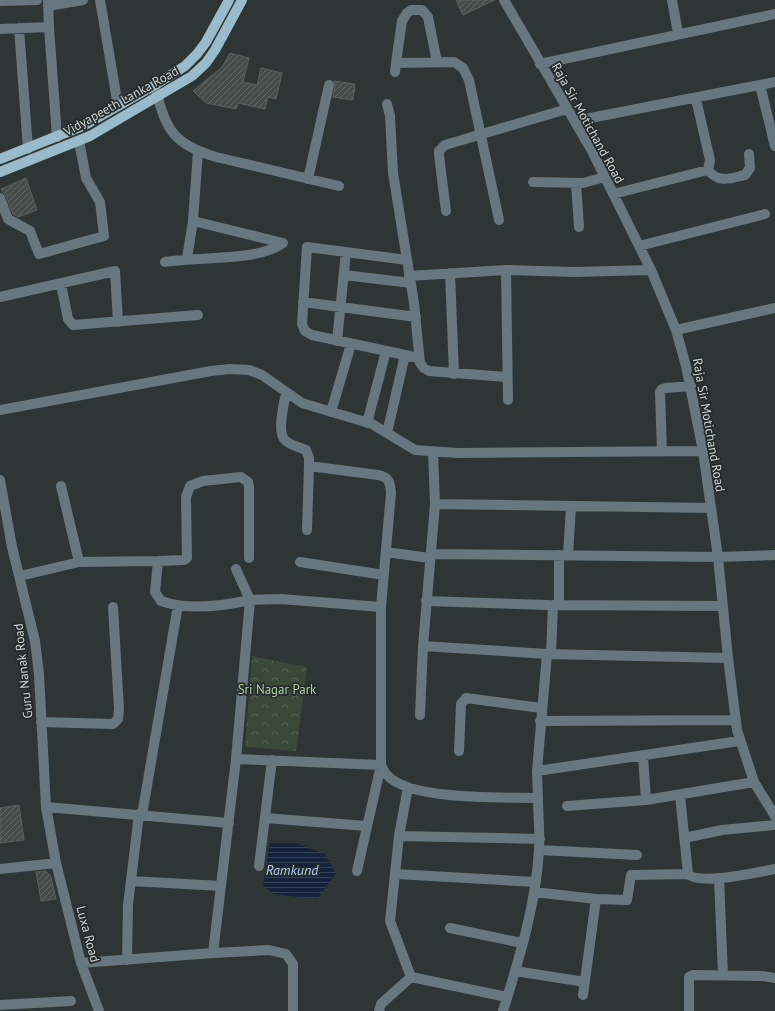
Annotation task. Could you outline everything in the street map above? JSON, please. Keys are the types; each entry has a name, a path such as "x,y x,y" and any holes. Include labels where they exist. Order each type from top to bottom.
{"main road":[{"name":"Vidyapeeth Lanka Road","path":"0,159 28,149 84,125 155,85 185,66 198,54 229,0"},
{"name":"Vidyapeeth Lanka Road","path":"0,172 78,141 158,98 192,76 206,63 215,50 242,0"}],"street":[{"path":"0,2 37,0"},
{"path":"56,137 48,3 83,0"},
{"path":"100,0 118,106"},
{"name":"Raja Sir Motichand Road","path":"504,0 540,64 575,121 605,177 651,270 676,330 691,386 703,451 718,556 728,658 740,741 754,782 775,816"},
{"path":"672,0 678,33"},
{"path":"437,62 428,17 422,10 417,9 407,13 402,21 396,68 437,62 454,62 463,68 469,80 499,220"},
{"path":"540,64 678,33 775,14"},
{"path":"0,29 49,27"},
{"path":"19,28 28,149"},
{"path":"575,121 696,99 775,82"},
{"path":"155,85 166,122 172,134 184,144 198,151 339,186"},
{"path":"308,179 329,85"},
{"path":"760,85 775,146"},
{"path":"696,99 710,160 708,170 713,177 722,180 745,175 750,168 749,154"},
{"path":"387,104 390,116 393,173 416,317 419,358 424,368 428,371 508,377"},
{"path":"446,211 439,151 450,142 567,109"},
{"path":"0,198 8,219 30,231 39,254 104,236 100,202 86,178 78,141"},
{"path":"187,258 193,221 198,151"},
{"path":"613,194 708,170"},
{"path":"533,182 576,183 605,177"},
{"path":"576,183 579,227"},
{"path":"639,246 765,214"},
{"path":"165,262 187,258 234,257 260,253 277,248 283,243 193,221"},
{"path":"407,260 307,247 302,324 305,331 312,335 419,358"},
{"path":"337,341 346,252"},
{"path":"506,270 508,400"},
{"path":"344,275 410,279 450,273 506,270 574,272 651,270"},
{"path":"0,298 115,271 118,322"},
{"path":"450,273 454,374"},
{"path":"61,284 70,323 77,326 198,315"},
{"path":"303,302 416,317"},
{"path":"676,330 775,308"},
{"path":"331,412 351,344"},
{"path":"367,422 386,351"},
{"path":"387,433 404,355"},
{"path":"0,410 211,371 230,369 249,370 262,375 302,403 367,422 415,450 433,452 703,451"},
{"path":"662,452 660,392 662,389 666,388 691,386"},
{"path":"286,393 281,426 282,437 288,443 306,450 309,458 307,530"},
{"path":"420,715 426,601 435,504 433,452"},
{"path":"309,466 386,476 389,479 391,493 381,607 380,765 357,871"},
{"path":"20,576 79,562 184,560 187,558 186,497 190,486 203,481 241,477 248,482 249,487 249,558"},
{"name":"Guru Nanak Road","path":"0,480 35,641 46,807 56,863"},
{"path":"60,486 79,562"},
{"path":"435,504 711,508"},
{"path":"503,1011 515,971 536,882 540,839 537,771 541,708 571,506"},
{"path":"386,552 431,556 775,555"},
{"path":"158,561 155,592 161,601 178,605 216,606 250,600 281,599 381,607"},
{"path":"300,562 384,575"},
{"path":"213,953 236,759 250,600 236,569"},
{"path":"426,601 556,605 722,606"},
{"path":"127,960 127,921 140,814 178,605"},
{"path":"41,722 108,724 116,722 118,719 119,709 113,607"},
{"path":"423,646 549,654 728,658"},
{"path":"459,751 461,704 466,698 541,708"},
{"path":"540,720 736,720"},
{"path":"537,771 740,741"},
{"path":"643,756 646,800"},
{"path":"236,759 380,765 390,778 408,787 445,794 538,798"},
{"path":"259,866 272,760"},
{"path":"567,806 646,800 754,782"},
{"path":"408,787 399,836 390,921 411,977"},
{"path":"680,795 688,874"},
{"path":"46,807 140,814 229,823"},
{"path":"265,818 367,826"},
{"path":"684,838 722,830 775,825"},
{"path":"399,836 540,839"},
{"path":"539,850 637,856"},
{"path":"0,869 56,863"},
{"name":"Luxa Road","path":"56,863 81,963 99,1011"},
{"path":"534,892 596,899 627,900 630,877 633,874 688,874 695,878 719,878 775,869"},
{"path":"396,874 536,882"},
{"path":"719,878 723,975"},
{"path":"131,881 221,886"},
{"path":"583,996 596,899"},
{"path":"450,928 522,943"},
{"path":"81,963 270,950 286,954 293,964 293,1011"},
{"path":"515,971 585,982"},
{"path":"689,1011 690,977 693,975 762,976 775,978"},
{"path":"411,977 507,996"},
{"path":"379,1011 381,1004 411,977"},
{"path":"0,1005 71,1001"}],"green space":[{"name":"Sri Nagar Park","path":"252,656 307,667 296,751 245,747"}],"water":[{"name":"Ramkund","path":"270,843 296,843 325,854 336,874 317,899 273,894 263,885"}],"building":[{"path":"456,0 495,0 463,15"},
{"path":"230,53 249,58 243,82 257,85 261,68 282,73 276,99 268,97 265,109 238,103 236,109 206,103 193,91 222,67"},
{"path":"334,81 355,84 353,100 333,97 335,86"},
{"path":"26,178 37,210 18,217 13,214 6,196 1,189"},
{"path":"19,805 24,840 0,843 0,808"},
{"path":"46,871 51,877 56,899 41,901 36,872"}]}
